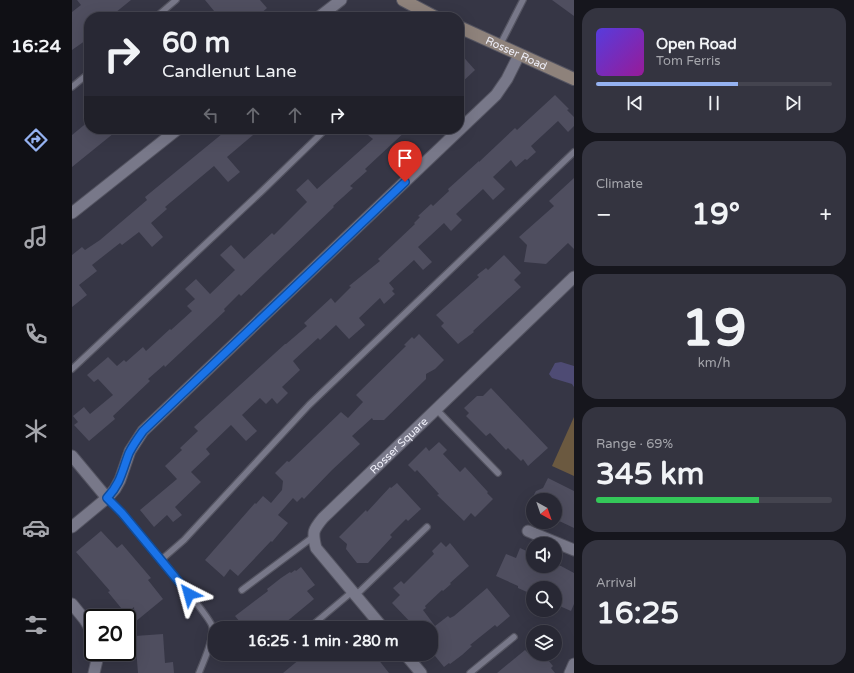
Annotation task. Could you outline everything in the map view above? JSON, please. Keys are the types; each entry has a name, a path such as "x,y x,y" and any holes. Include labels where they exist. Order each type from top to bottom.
{"street":[{"path":"325,12 341,0"},
{"path":"402,0 425,12"},
{"name":"Rosser Road","path":"464,29 574,79"},
{"path":"464,125 496,95 507,79 519,54"},
{"path":"72,213 172,134"},
{"path":"72,527 107,498 115,489 120,480 130,451 143,431 455,134"},
{"name":"Rosser Square","path":"313,537 314,529 323,518 574,277"},
{"path":"72,456 107,498"},
{"path":"528,531 574,550"},
{"path":"313,537 316,548 378,621"},
{"path":"72,604 84,619"},
{"path":"94,673 97,661"},
{"path":"411,661 421,673"},
{"path":"570,673 574,664"}],"lane":[{"path":"162,12 176,0"},
{"path":"500,45 523,0"},
{"path":"72,87 84,77"},
{"path":"72,368 256,197 321,134"},
{"path":"161,560 184,540 310,405 574,152"},
{"path":"437,410 498,473"},
{"path":"107,498 122,513 198,605 212,626 210,646 199,673"},
{"path":"318,621 354,593 427,527"},
{"path":"242,590 313,537"},
{"path":"470,673 514,636"}],"shaded area":[{"path":"561,362 574,366 574,387 572,384 552,378 549,374 555,363"},
{"path":"574,417 574,476 552,466"}],"building":[{"path":"77,0 131,0 116,12 84,12 84,42 72,50 72,12 81,5"},
{"path":"205,0 260,0 267,8 263,12 215,12"},
{"path":"552,0 574,0 574,16"},
{"path":"464,58 475,70 464,80"},
{"path":"555,95 569,109 567,110 574,117 574,126 568,132 558,121 531,146 536,152 527,160 525,159 516,167 511,160 493,177 505,189 493,200 483,189 456,214 462,220 451,231 444,223 418,247 432,262 423,270 414,260 389,283 394,289 392,291 395,294 384,304 380,298 359,318 365,325 349,339 336,325 320,340 318,338 293,361 300,370 282,387 288,393 277,404 272,398 266,404 260,398 242,415 257,431 246,441 231,425 206,449 210,454 191,472 201,482 175,507 182,515 173,522 167,515 154,527 140,510 177,479 165,466 182,450 180,448 198,431 194,427 285,344 307,326 304,323 331,298 335,303 351,287 349,286 380,261 378,259 415,224 414,223 420,217 418,216 431,204 433,206 449,191 448,189 515,128 517,130"},
{"path":"84,125 84,134 113,134 72,167 72,135"},
{"path":"222,134 254,134 227,157 240,172 228,182 214,166 165,207 167,209 151,223 163,237 152,247 139,232 122,245 120,243 92,265 97,271 79,285 87,295 72,307 72,255 82,247 85,250 100,240 147,200 145,197"},
{"path":"403,134 365,169 367,171 350,186 353,188 333,206 334,207 241,296 239,294 224,309 225,311 165,367 164,365 148,379 150,381 113,416 115,419 89,441 74,425 78,422 73,416 84,407 90,414 113,395 98,379 94,382 87,375 108,357 117,366 124,360 126,362 143,347 146,351 170,329 171,330 192,311 187,306 195,299 185,289 196,279 210,294 235,270 220,255 231,245 244,259 272,233 274,235 307,202 296,190 308,179 317,189 373,139 368,135"},
{"path":"574,178 574,249 568,243 546,264 524,262 527,245 519,237 554,206 549,201"},
{"path":"504,255 521,273 514,280 521,287 473,331 474,332 458,344 441,326 444,323 436,315 479,277 477,275 486,268 488,270"},
{"path":"419,334 444,360 435,369 426,374 426,379 384,420 373,420 372,418 352,436 360,444 304,499 302,497 297,502 293,498 278,515 288,523 272,542 271,541 238,576 230,569 224,577 205,560 255,503 256,504 263,496 271,503 282,490 283,481 275,473 287,461 289,462 341,412 348,418 363,402 356,395 406,346 404,345 412,337 414,339"},
{"path":"491,388 548,448 528,466 523,459 521,461 508,448 506,450 490,433 486,436 466,416 469,413 464,408 477,396 483,396"},
{"path":"439,442 447,450 443,454 460,472 465,467 493,499 475,517 471,513 464,521 437,495 439,494 417,470 415,472 408,465 426,447 429,451"},
{"path":"548,478 574,491 574,528 562,522 562,493 535,493 543,488"},
{"path":"397,483 421,509 408,521 406,519 390,535 392,537 368,563 357,563 346,549 347,544 339,537 366,510 367,512 390,487 391,488"},
{"path":"101,531 117,548 122,544 151,578 148,580 163,599 136,621 136,609 134,609 134,607 132,609 122,609 108,592 110,591 76,552"},
{"path":"441,542 446,547 450,543 469,566 450,583 451,584 443,591 442,590 425,606 426,608 423,610 431,621 409,621 392,603 400,595 393,588 401,581 404,584 434,554 432,551"},
{"path":"520,548 526,551 526,573 562,573 562,567 574,573 574,604 571,611 562,607 562,581 526,581 526,592 518,588 518,586 496,576 506,554 516,558"},
{"path":"301,567 315,585 307,591 314,599 287,621 239,621 235,616 268,591 267,589 281,578 290,572 296,571"},
{"path":"487,588 510,616 497,627 495,625 470,645 472,646 462,655 444,667 438,660 438,624 448,616 450,618 454,616"},
{"path":"163,634 165,663 173,662 174,673 138,673 136,636"},
{"path":"525,650 526,661 549,661 553,666 551,668 555,673 497,673"},
{"path":"298,661 380,661 389,673 283,673"}],"route":[{"path":"189,594 122,513 107,498 115,489 120,480 130,451 143,431 405,182"}]}
